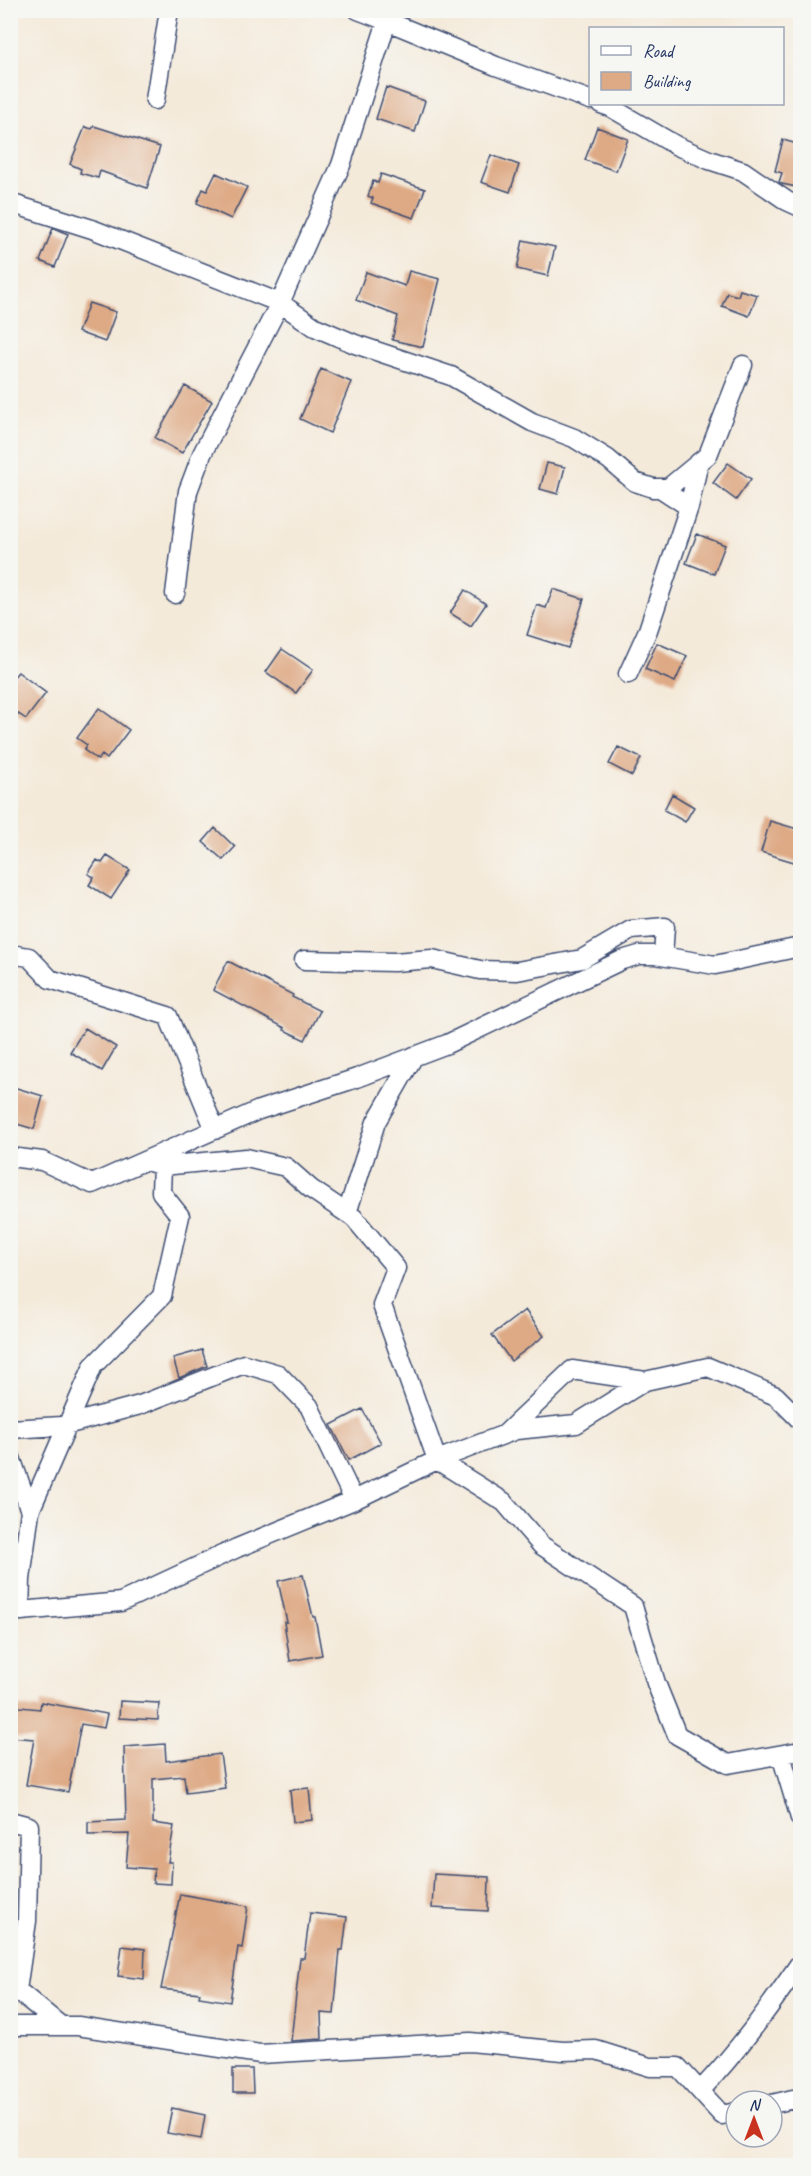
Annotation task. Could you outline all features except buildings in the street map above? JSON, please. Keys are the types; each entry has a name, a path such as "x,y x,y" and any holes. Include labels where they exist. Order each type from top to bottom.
{"street":[{"path":"155,100 169,10"},
{"path":"358,10 496,66 589,99"},
{"path":"175,594 188,491 202,454 280,303 341,165 387,21"},
{"path":"604,105 677,146 743,171 787,201 801,207"},
{"path":"10,203 92,229 280,303 315,327 355,345 451,376 532,422 574,438 608,459 635,482 653,488 668,488 708,455 743,365"},
{"path":"628,675 648,630 689,507 699,462"},
{"path":"660,488 689,507"},
{"path":"304,960 394,962 432,959 480,970 517,971 582,959 631,930 665,927 663,956"},
{"path":"10,1156 42,1161 92,1184 154,1163 215,1130 259,1110 357,1078 447,1044 622,960 639,955 663,956 715,965 801,947"},
{"path":"10,954 29,957 50,979 168,1017 215,1130"},
{"path":"347,1213 376,1122 414,1056"},
{"path":"154,1163 246,1158 286,1167 311,1190 354,1218 396,1268 381,1305 437,1460 504,1502 541,1545 633,1606 656,1683 677,1735 728,1764 801,1751"},
{"path":"154,1163 161,1192 180,1216 162,1296 93,1366 30,1511 15,1612 121,1602 237,1548 354,1500 437,1460 516,1430 576,1424 645,1381 708,1367 776,1396 801,1420"},
{"path":"10,1429 68,1425 140,1405 244,1364 278,1374 309,1407 354,1500"},
{"path":"504,1435 572,1371 645,1381"},
{"path":"10,1455 30,1511"},
{"path":"781,1755 801,1818"},
{"path":"10,1821 29,1826 27,1921 14,1993 61,2026"},
{"path":"700,2091 755,2027 801,1963"},
{"path":"10,2026 78,2026 260,2054 470,2042 563,2051 596,2050 650,2067 678,2067 724,2115"},
{"path":"784,2101 793,2099 801,2104"}]}
